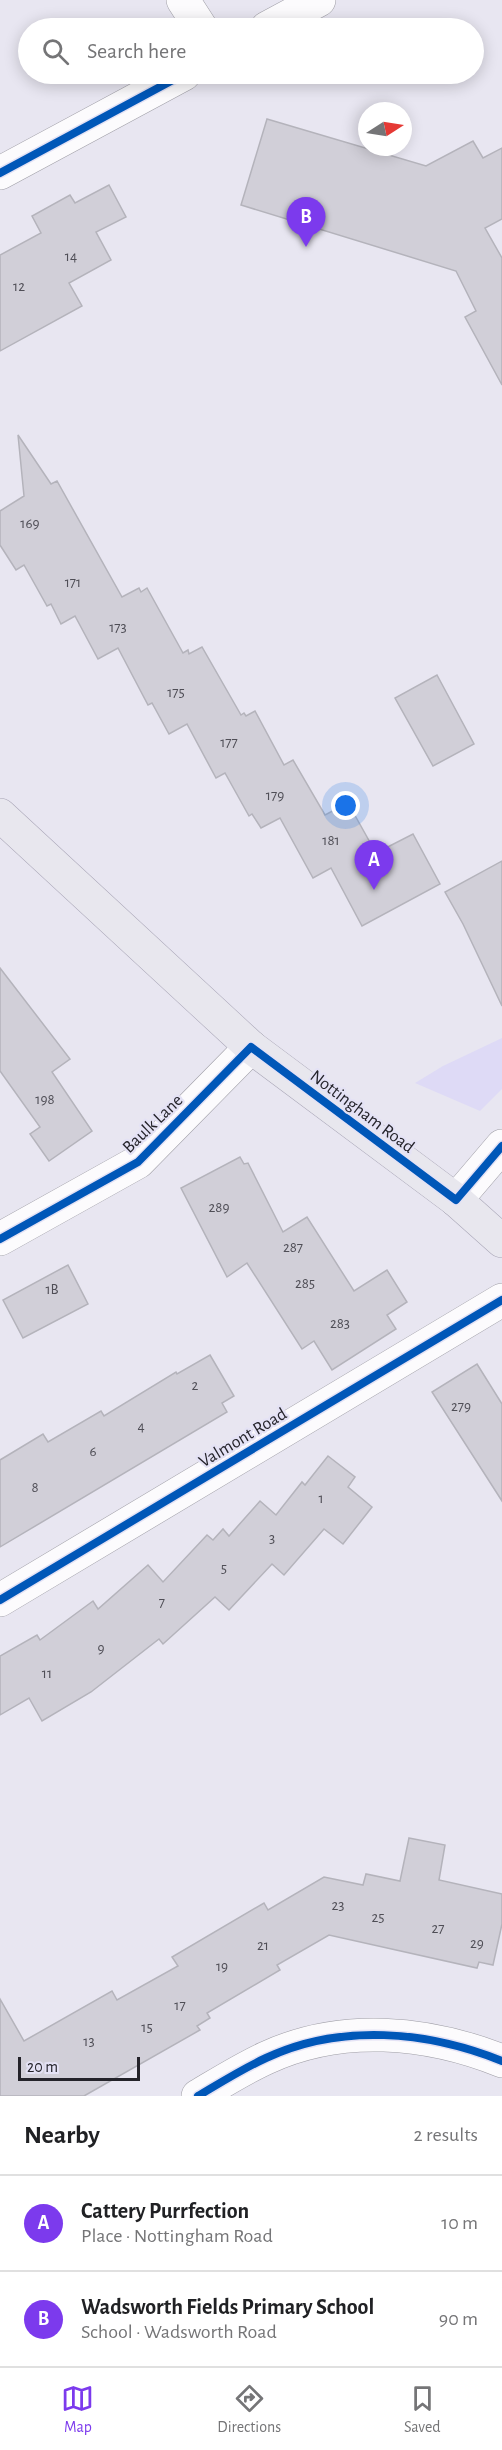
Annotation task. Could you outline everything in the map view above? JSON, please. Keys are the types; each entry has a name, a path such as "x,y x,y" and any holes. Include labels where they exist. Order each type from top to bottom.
{"main road":[{"name":"Nottingham Road","path":"0,815 251,1047 456,1200 502,1241"}],"street":[{"path":"183,0 195,18"},
{"path":"286,18 319,0"},
{"path":"0,173 165,84"},
{"name":"Baulk Lane","path":"0,1239 138,1162 251,1047"},
{"path":"456,1200 502,1146"},
{"name":"Valmont Road","path":"0,1600 502,1300"},
{"path":"198,2096 268,2057 331,2037 369,2035 429,2040 474,2050 502,2061"}],"shaded area":[{"path":"502,1038 502,1089 480,1111 415,1083 443,1066"}],"building":[{"path":"267,119 358,146 358,156 392,156 426,166 473,141 483,158 502,148 502,219 485,228 502,258 502,385 465,317 476,311 456,271 241,205"},
{"path":"109,185 126,217 96,232 111,260 69,283 82,306 0,351 0,255 41,233 32,216 70,195 75,203"},
{"path":"18,435 51,484 57,481 122,597 139,588 141,592 147,588 183,653 188,650 189,654 202,647 241,715 244,713 246,716 255,711 284,765 293,760 325,815 348,803 376,853 413,834 440,884 362,926 331,868 313,878 280,818 261,828 252,814 249,816 225,773 216,778 187,724 169,734 152,703 148,705 118,648 98,659 75,616 61,624 51,604 47,606 24,565 16,570 0,545 0,511 24,496"},
{"path":"437,675 474,744 433,766 395,698"},
{"path":"502,861 502,1006 445,892"},
{"path":"0,968 70,1059 52,1072 92,1131 49,1161 30,1134 40,1127 0,1071"},
{"path":"240,1157 244,1164 248,1163 283,1232 307,1217 354,1291 387,1270 407,1302 387,1315 396,1329 332,1370 314,1341 302,1349 247,1263 227,1277 181,1188"},
{"path":"68,1265 88,1304 23,1338 3,1300"},
{"path":"210,1355 234,1396 222,1403 227,1412 0,1547 0,1460 43,1434 48,1442 101,1411 104,1416 176,1372 177,1374"},
{"path":"477,1364 502,1404 502,1501 432,1392"},
{"path":"328,1456 355,1477 348,1487 372,1507 343,1544 324,1529 284,1575 272,1564 229,1610 215,1597 163,1644 159,1639 91,1692 42,1721 29,1698 0,1715 0,1656 37,1635 40,1640 93,1601 98,1609 148,1565 163,1582 207,1535 213,1540 223,1529 229,1536 260,1501 276,1515 302,1482 305,1485"},
{"path":"409,1838 445,1845 439,1880 502,1894 502,1924 493,1965 479,1962 477,1968 329,1935 277,1965 280,1970 207,2013 210,2018 197,2026 200,2030 84,2096 0,2096 0,1999 24,2041 112,1991 117,2000 178,1966 172,1957 264,1903 268,1910 324,1877 363,1885 366,1874 400,1881"}],"cycle path":[{"path":"0,173 165,84"},
{"path":"0,1239 138,1162 251,1047 456,1200 502,1146"},
{"path":"0,1600 502,1300"},
{"path":"198,2096 257,2062 295,2047 324,2039 384,2035 414,2038 444,2043 502,2061"}],"place":[{"name":"Wadsworth Fields Primary School","path":"306,247"},
{"name":"Cattery Purrfection","path":"374,890"}]}
